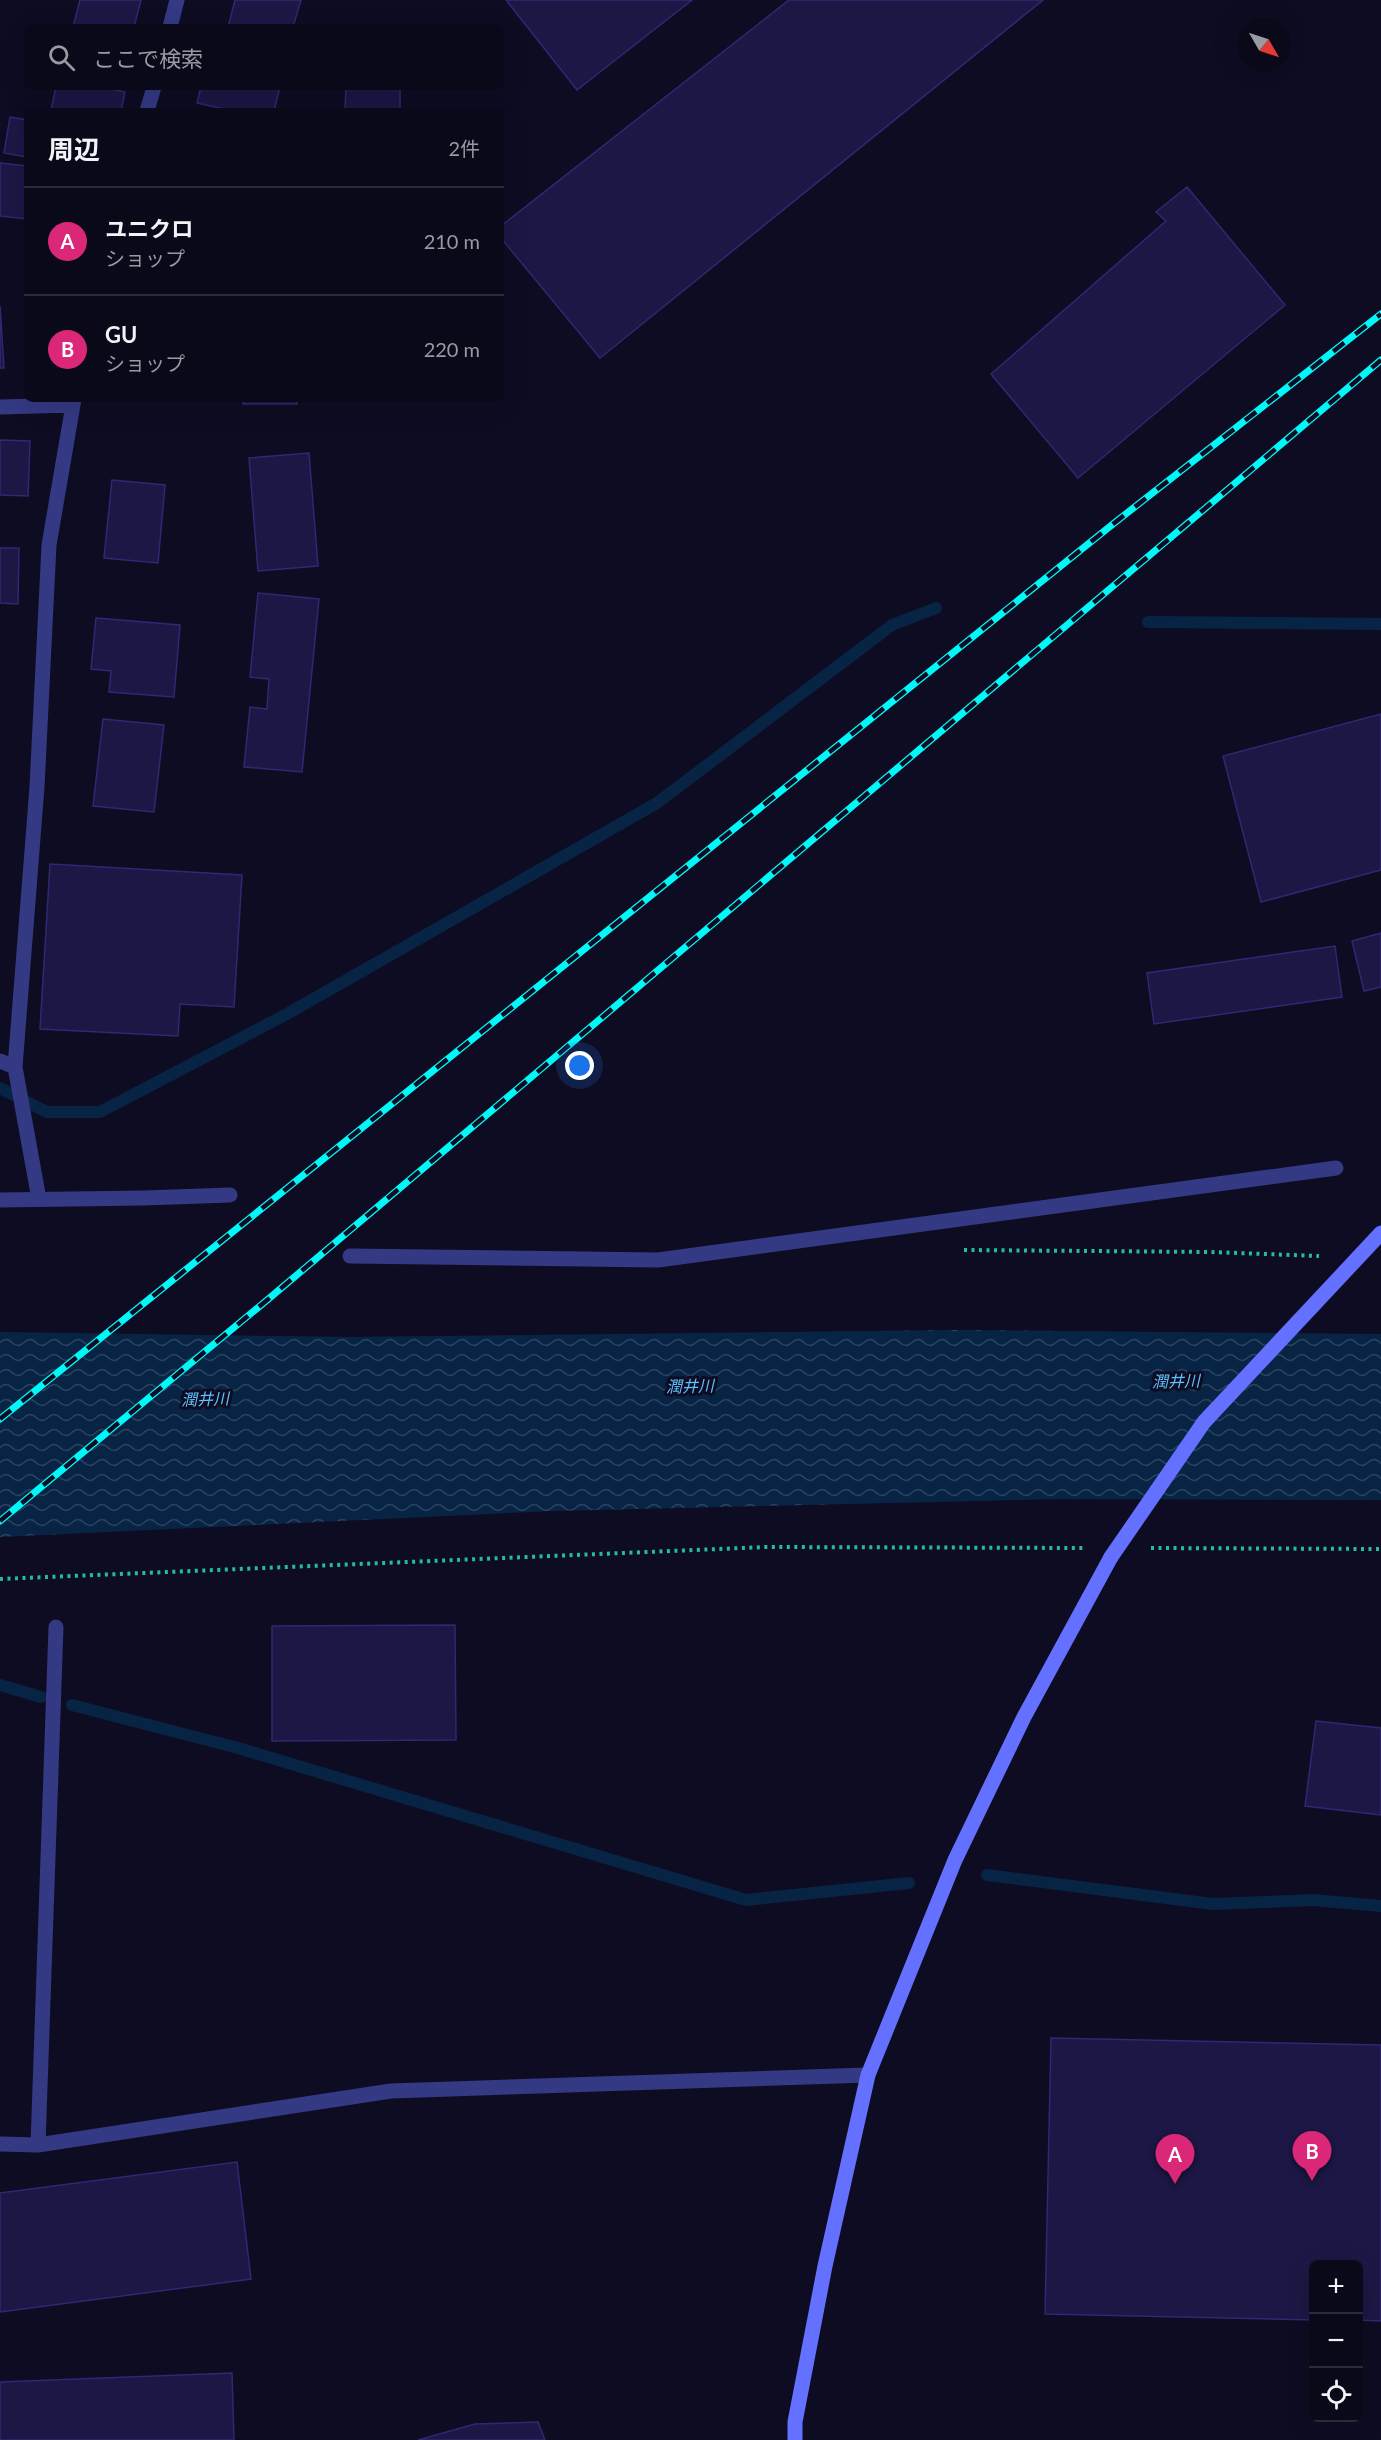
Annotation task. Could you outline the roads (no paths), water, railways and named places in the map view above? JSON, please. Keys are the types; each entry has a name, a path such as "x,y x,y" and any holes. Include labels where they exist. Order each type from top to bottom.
{"street":[{"path":"171,24 177,0"},
{"path":"148,108 153,90"},
{"path":"0,407 74,402 49,545 37,787 16,1074 39,1198"},
{"path":"0,1061 16,1074"},
{"path":"350,1256 658,1260 1336,1168"},
{"path":"0,1200 230,1195"},
{"path":"795,2440 795,2422 825,2266 868,2075 955,1860 1024,1717 1111,1557 1204,1422 1381,1233"},
{"path":"38,2145 56,1627"},
{"path":"0,2144 38,2145 391,2091 868,2075"}],"water":[{"name":"潤井川","path":"955,1330 1381,1334 1381,1500 1057,1499 550,1511 0,1537 0,1332 349,1337"}],"waterway":[{"path":"0,1088 47,1112 100,1112 287,1014 657,803 892,625 936,608"},
{"path":"1148,622 1381,624"},
{"path":"0,1685 41,1697"},
{"path":"72,1705 238,1748 746,1900 909,1883"},
{"path":"987,1875 1213,1904 1313,1900 1381,1906"}],"railway":[{"path":"0,1419 1113,524 1381,314"},
{"path":"0,1521 266,1301 1381,360"}],"place":[{"name":"GU","path":"1312,2181"},
{"name":"ユニクロ","path":"1175,2184"}]}
